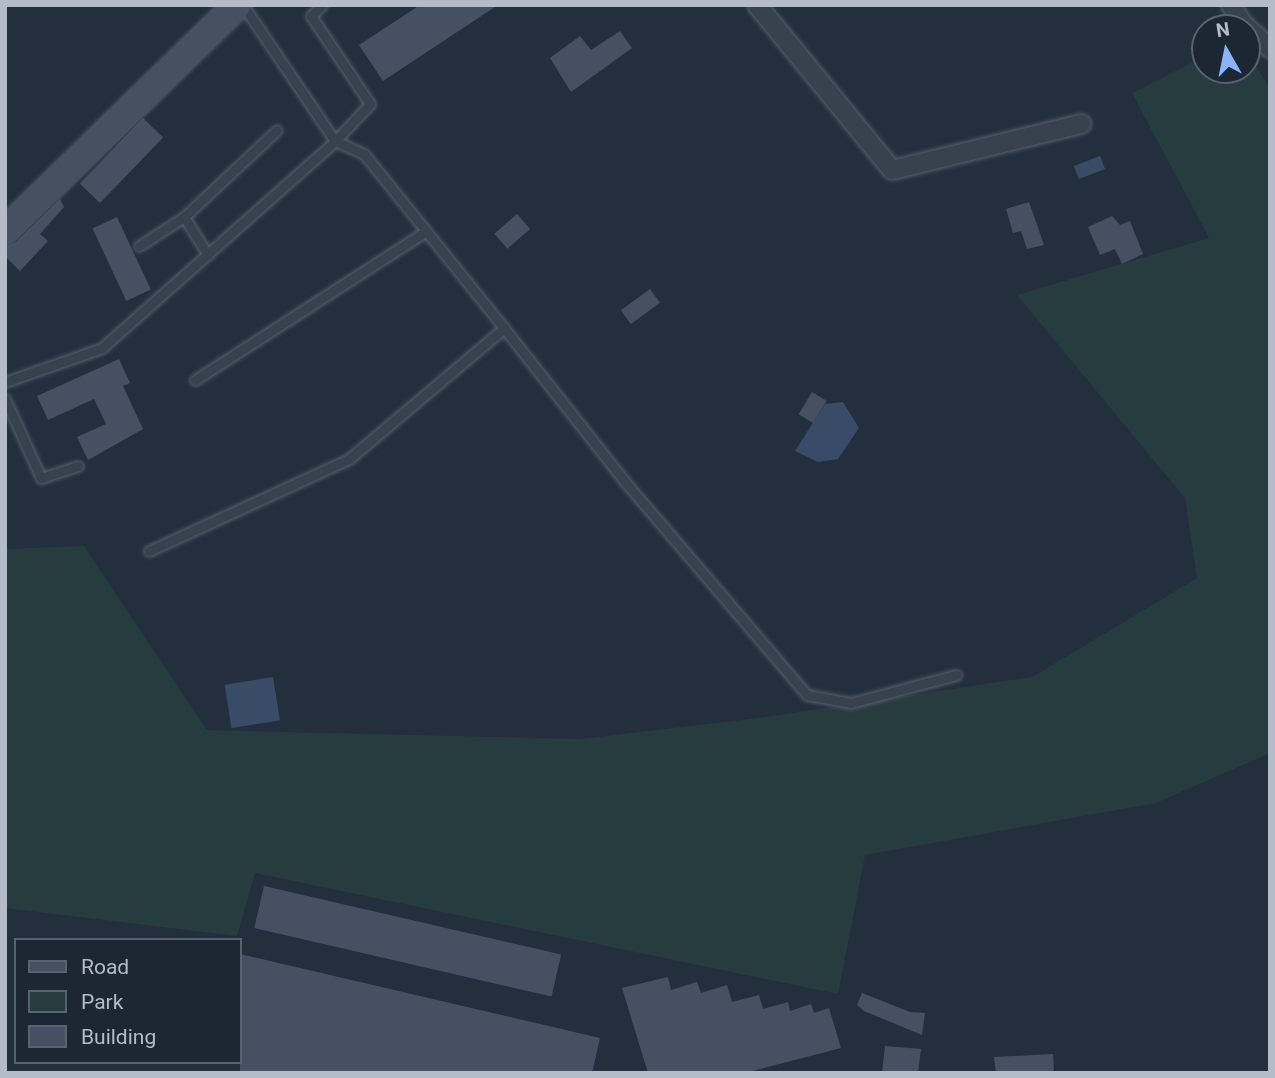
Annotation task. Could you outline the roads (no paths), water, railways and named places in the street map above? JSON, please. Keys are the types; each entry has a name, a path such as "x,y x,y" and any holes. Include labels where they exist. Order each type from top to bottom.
{"main road":[{"path":"5,231 237,5"}],"street":[{"path":"757,5 892,170 1081,124"},
{"path":"1231,5 1242,24 1270,48"}],"lane":[{"path":"243,5 335,141 364,154 626,484 807,695 851,703 956,675"},
{"path":"5,382 102,348 335,141 370,104 311,16 323,5"},
{"path":"139,246 184,217 276,130"},
{"path":"184,217 208,255"},
{"path":"195,380 426,231"},
{"path":"149,551 349,459 504,328"},
{"path":"5,399 8,414 41,478 78,466"}],"water":[{"path":"1100,156 1105,169 1079,179 1074,166"},
{"path":"843,402 859,428 838,459 818,462 795,451 825,404"},
{"path":"273,677 280,720 231,728 225,685"}]}
